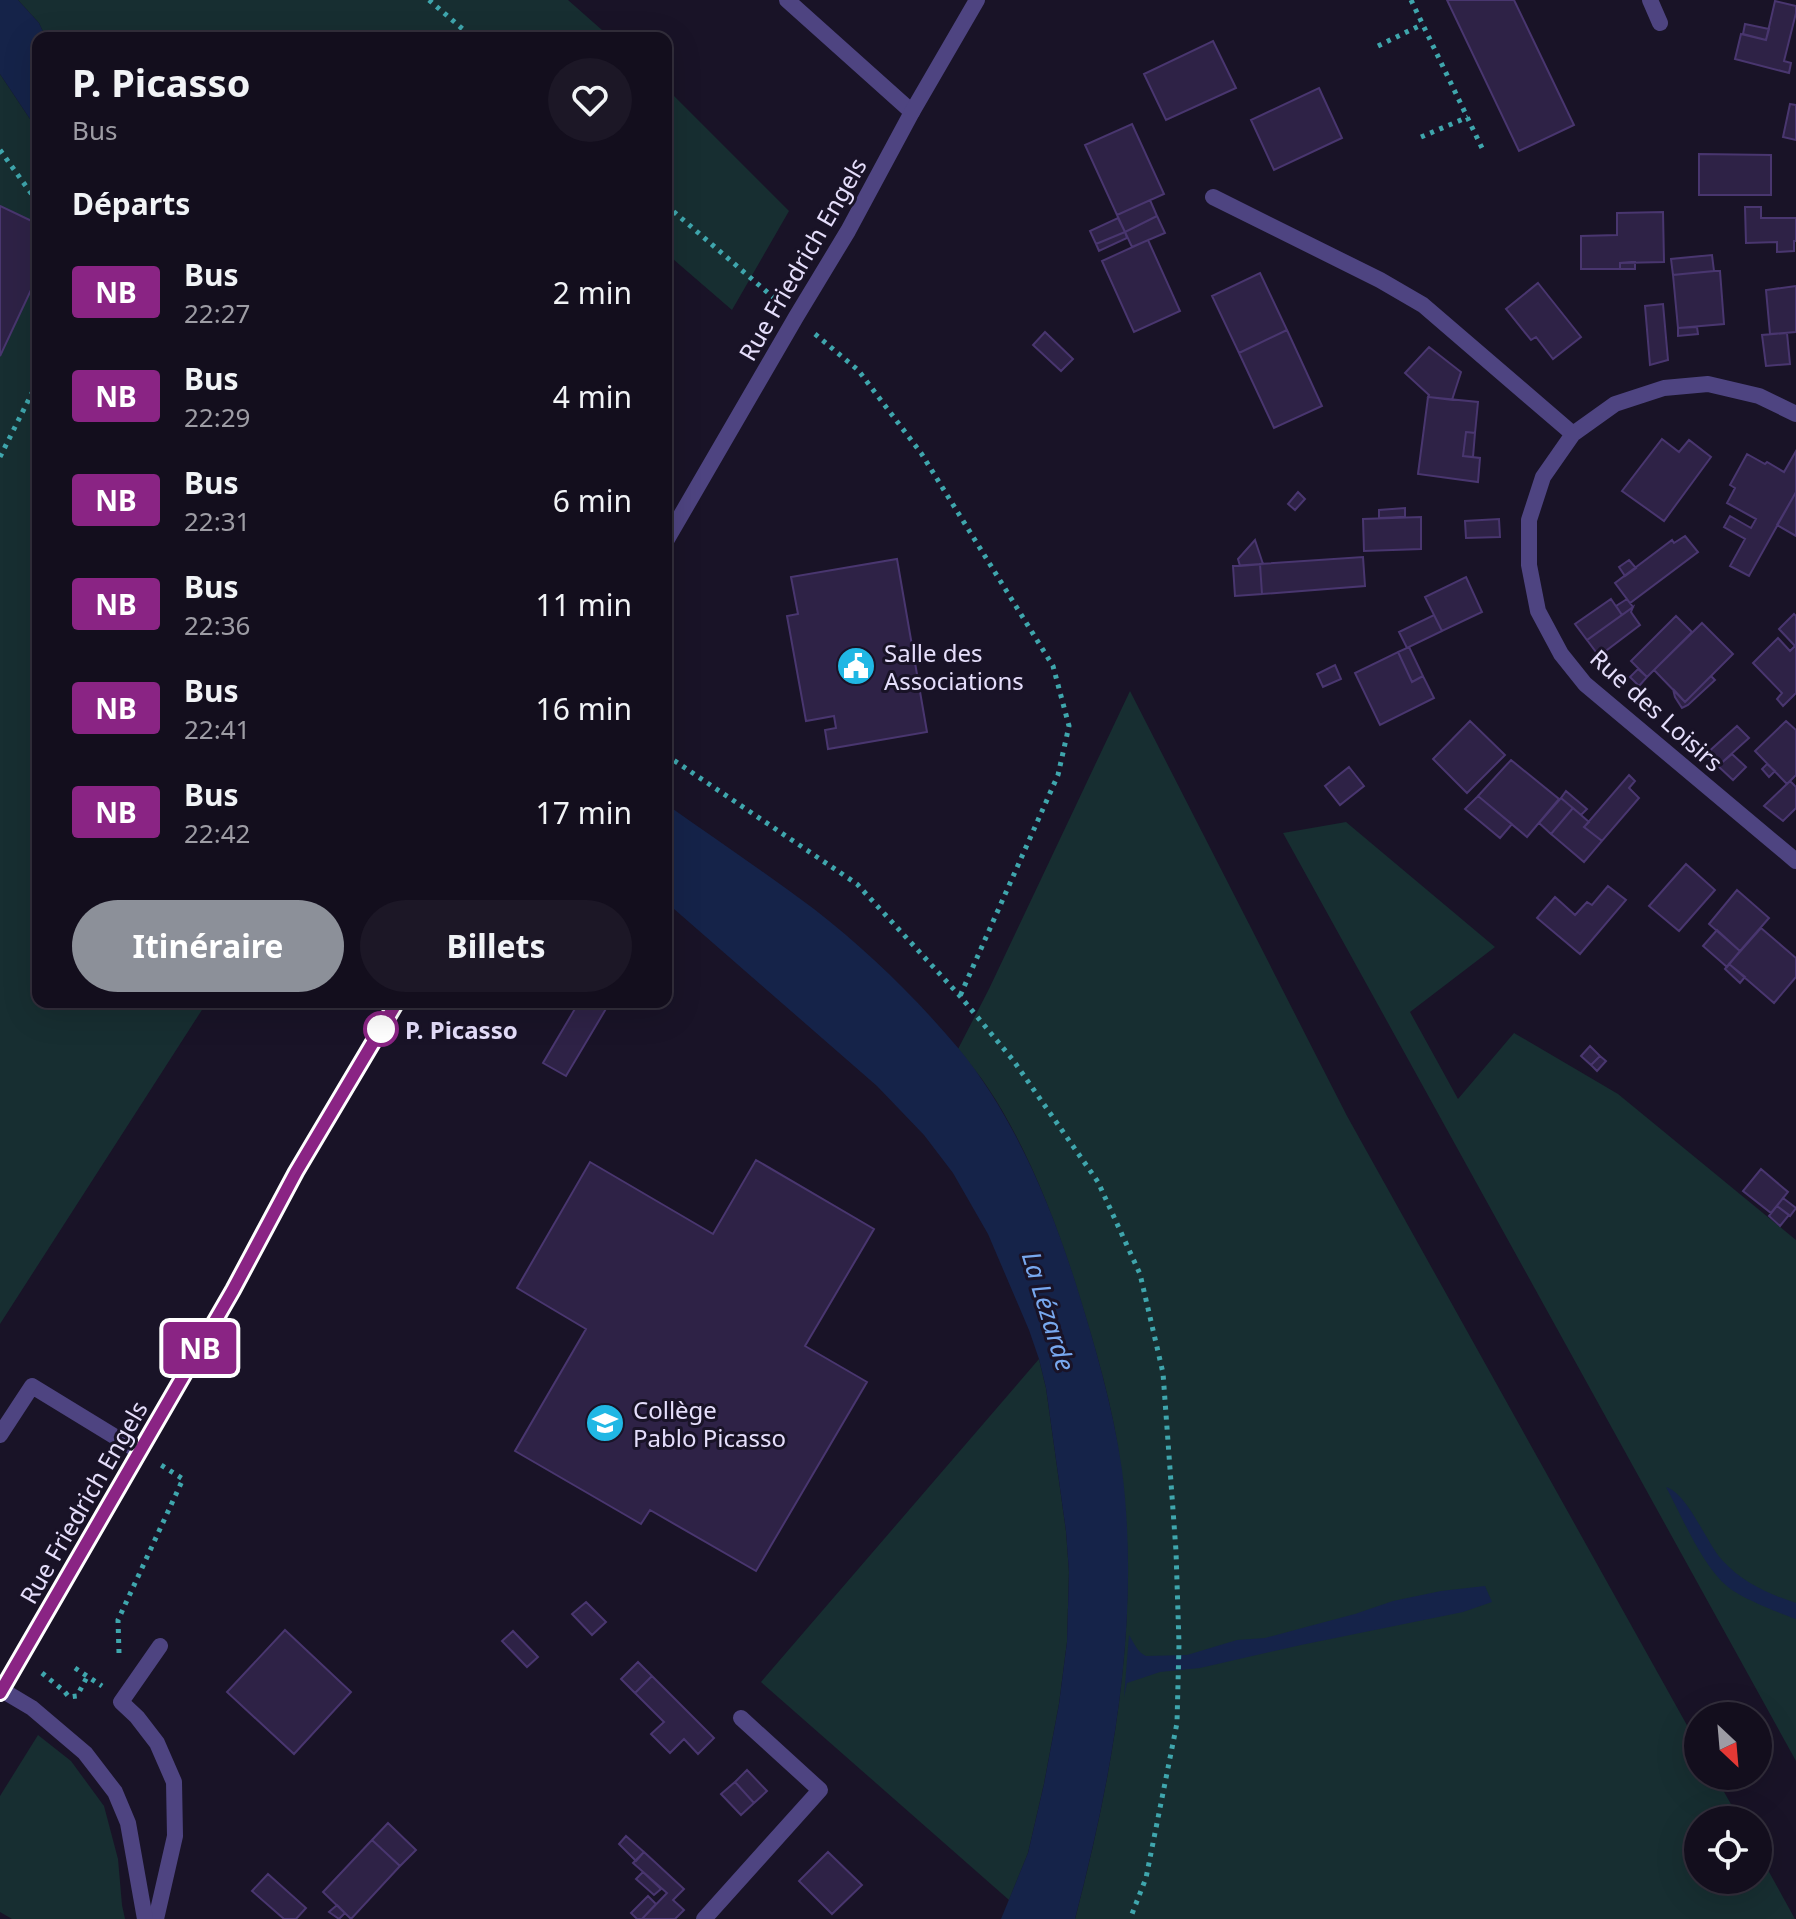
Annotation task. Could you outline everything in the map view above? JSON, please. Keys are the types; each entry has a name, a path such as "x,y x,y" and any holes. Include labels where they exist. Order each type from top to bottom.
{"street":[{"path":"787,0 912,112"},
{"name":"Rue Friedrich Engels","path":"672,531 848,231 977,0"},
{"path":"1650,0 1660,23"},
{"path":"1213,197 1380,280 1423,305 1573,434"},
{"name":"Rue des Loisirs","path":"1796,414 1759,396 1708,384 1664,388 1615,404 1573,434 1543,477 1529,520 1529,565 1538,611 1561,654 1585,684 1796,861"},
{"name":"Rue Friedrich Engels","path":"1,1692 233,1290 296,1172 393,1008"},
{"path":"0,1435 32,1386 140,1452"},
{"path":"156,1919 175,1836 174,1782 157,1743 121,1702 160,1646"},
{"path":"1,1692 32,1708 85,1753 115,1792 128,1823 145,1919"},
{"path":"704,1919 820,1790 741,1718"}],"path":[{"path":"429,0 466,32"},
{"path":"1411,0 1482,148"},
{"path":"1378,46 1423,24"},
{"path":"1421,137 1468,117"},
{"path":"0,150 32,195"},
{"path":"672,210 858,370 921,453 1053,666 1069,726 1058,775 960,996"},
{"path":"0,457 32,393"},
{"path":"672,759 857,884 960,996 1013,1060 1098,1182 1140,1274 1163,1373 1176,1551 1179,1644 1177,1723 1146,1878 1130,1919"},
{"path":"121,1702 118,1620 183,1479 140,1452"},
{"path":"81,1686 87,1677"}],"green space":[{"path":"18,0 568,0 604,32 43,32"},
{"path":"0,74 32,122 32,1008 203,1008 0,1324"},
{"path":"672,94 789,211 732,310 672,258"},
{"path":"1130,691 1347,1116 1684,1720 1684,1790 1723,1790 1732,1806 1684,1806 1684,1894 1772,1894 1772,1877 1795,1919 1075,1919 1101,1808 1120,1696 1128,1583 1121,1469 1098,1358 1051,1213 1029,1161 1002,1111 958,1049"},
{"path":"1346,822 1495,947 1410,1012 1458,1099 1514,1033 1618,1094 1796,1240 1796,1761 1772,1718 1772,1702 1763,1702 1283,833"},
{"path":"1039,1359 1046,1388 1066,1531 1069,1572 1067,1642 1044,1784 1028,1853 1009,1900 761,1682"},
{"path":"38,1735 71,1761 104,1806 118,1859 125,1919 12,1919 0,1912 0,1796"}],"water":[{"path":"0,0 18,0 43,32 32,32 32,122 0,74"},
{"name":"La Lézarde","path":"672,808 834,925 890,975 943,1030 978,1075 1013,1130 1065,1250 1096,1351 1118,1446 1127,1527 1128,1583 1120,1696 1112,1753 1075,1919 1001,1919 1028,1853 1059,1704 1067,1642 1069,1572 1066,1531 1046,1388 1029,1330 988,1234 953,1173 924,1135 877,1086 672,907"},
{"path":"1666,1487 1674,1491 1689,1508 1722,1560 1756,1586 1796,1603 1796,1619 1742,1596 1719,1578 1701,1554"},
{"path":"1485,1586 1492,1602 1463,1612 1200,1668 1160,1672 1127,1683 1124,1697 1129,1635 1138,1650 1146,1656 1187,1655 1237,1640 1265,1638 1393,1601"}],"building":[{"path":"1447,0 1514,0 1574,125 1519,151"},
{"path":"1775,1 1796,6 1784,61 1791,63 1789,73 1735,59 1741,34 1766,40"},
{"path":"1745,24 1769,29 1766,40 1743,34"},
{"path":"1213,41 1236,88 1166,120 1144,74"},
{"path":"1319,88 1342,138 1274,170 1251,120"},
{"path":"1790,104 1796,105 1796,140 1783,137"},
{"path":"1132,124 1164,194 1117,215 1085,145"},
{"path":"1699,154 1771,155 1771,195 1699,195"},
{"path":"1150,200 1157,216 1125,232 1117,215"},
{"path":"0,206 32,221 32,288 0,356"},
{"path":"1745,207 1761,207 1761,218 1796,218 1794,251 1777,252 1777,242 1746,243"},
{"path":"1663,212 1664,262 1620,263 1620,269 1581,269 1581,236 1617,235 1617,213"},
{"path":"1157,216 1165,233 1132,247 1125,232"},
{"path":"1118,218 1125,232 1096,244 1090,231"},
{"path":"1125,232 1127,238 1099,251 1096,244"},
{"path":"1148,240 1180,311 1134,332 1102,261"},
{"path":"1712,255 1714,271 1673,275 1671,259"},
{"path":"1635,262 1635,269 1620,269 1620,263"},
{"path":"1720,271 1724,324 1678,328 1673,275"},
{"path":"1260,273 1287,330 1239,353 1212,296"},
{"path":"1538,283 1581,337 1553,359 1536,337 1531,340 1506,309"},
{"path":"1796,286 1796,332 1770,334 1766,290"},
{"path":"1663,304 1668,360 1650,365 1645,306"},
{"path":"1697,327 1698,334 1678,336 1678,328"},
{"path":"1287,330 1322,406 1274,428 1239,353"},
{"path":"1045,332 1073,359 1061,371 1033,345"},
{"path":"1787,333 1790,364 1766,366 1762,335"},
{"path":"1429,347 1461,372 1452,400 1428,397 1405,373"},
{"path":"1428,397 1478,402 1475,433 1466,432 1463,456 1480,458 1478,482 1418,474"},
{"path":"1466,432 1475,433 1473,457 1463,456"},
{"path":"1662,439 1679,452 1689,440 1711,457 1664,521 1622,491"},
{"path":"1796,451 1796,492 1749,576 1730,566 1745,539 1724,527 1730,516 1751,528 1756,519 1727,503 1735,488 1730,485 1747,454 1784,472"},
{"path":"1298,492 1305,499 1295,510 1288,504"},
{"path":"1796,495 1796,536 1777,525"},
{"path":"1405,508 1405,517 1379,518 1379,510"},
{"path":"1421,517 1421,549 1364,551 1363,519"},
{"path":"1499,519 1500,537 1466,538 1465,521"},
{"path":"1685,536 1698,552 1630,603 1615,583 1672,540 1674,543"},
{"path":"1255,540 1263,564 1240,566 1238,559"},
{"path":"1363,557 1365,586 1262,594 1260,564"},
{"name":"Salle des Associations","path":"897,559 927,732 828,749 825,730 836,728 834,716 806,721 787,616 798,614 791,577"},
{"path":"1629,560 1636,568 1625,576 1619,567"},
{"path":"1260,564 1262,594 1235,596 1233,566"},
{"path":"1466,577 1482,612 1442,631 1425,597"},
{"path":"1611,599 1622,615 1587,640 1575,624"},
{"path":"1627,599 1633,607 1622,615 1616,606"},
{"path":"1633,607 1631,612 1640,625 1599,656 1587,640"},
{"path":"1794,614 1796,616 1796,693 1783,706 1777,699 1782,693 1753,663 1778,638 1790,651 1795,646 1779,629"},
{"path":"1434,615 1442,631 1407,648 1399,632"},
{"path":"1676,616 1692,632 1647,677 1631,661"},
{"path":"1702,623 1733,654 1685,702 1654,670"},
{"path":"1409,647 1423,676 1412,682 1398,652"},
{"path":"1398,652 1412,682 1423,676 1434,698 1380,725 1355,673"},
{"path":"1335,665 1341,679 1323,687 1317,674"},
{"path":"1638,669 1647,677 1639,686 1630,677"},
{"path":"1711,676 1715,680 1682,708 1673,689 1685,702"},
{"path":"1470,721 1505,755 1467,793 1433,759"},
{"path":"1786,721 1796,730 1796,775 1787,784 1755,751"},
{"path":"1737,726 1749,738 1718,766 1705,755"},
{"path":"1732,754 1746,767 1733,780 1718,766"},
{"path":"1511,760 1559,799 1527,837 1478,796"},
{"path":"1767,764 1775,771 1769,777 1762,769"},
{"path":"1349,767 1364,786 1340,805 1325,786"},
{"path":"1629,775 1635,781 1629,788 1639,798 1602,841 1584,827"},
{"path":"1790,781 1796,787 1796,808 1783,821 1764,806"},
{"path":"1566,791 1587,809 1581,815 1561,798"},
{"path":"1478,796 1512,824 1500,838 1465,809"},
{"path":"1561,798 1573,808 1551,834 1539,823"},
{"path":"1573,808 1589,822 1584,827 1602,841 1584,862 1551,834"},
{"path":"1686,864 1715,890 1679,931 1649,906"},
{"path":"1608,886 1626,900 1580,954 1537,918 1555,897 1575,915 1587,902 1592,905"},
{"path":"1737,890 1769,918 1740,951 1709,924"},
{"path":"1761,928 1796,958 1796,977 1774,1003 1729,964"},
{"path":"1717,930 1740,951 1727,967 1703,946"},
{"path":"1729,964 1745,977 1740,983 1725,969"},
{"path":"575,1008 606,1008 566,1076 543,1063"},
{"path":"1590,1046 1600,1056 1591,1065 1581,1056"},
{"path":"1600,1056 1606,1061 1597,1071 1591,1065"},
{"path":"756,1160 874,1229 805,1346 867,1382 756,1571 650,1510 641,1524 515,1451 586,1329 517,1288 590,1162 713,1234"},
{"path":"1761,1169 1788,1192 1771,1213 1743,1191"},
{"path":"1783,1198 1796,1208 1790,1216 1777,1206"},
{"path":"1777,1206 1789,1215 1780,1226 1769,1216"},
{"path":"586,1602 606,1622 592,1635 572,1614"},
{"path":"285,1630 351,1692 294,1754 227,1692"},
{"path":"513,1631 538,1657 527,1667 502,1641"},
{"path":"638,1662 652,1676 635,1693 621,1679"},
{"path":"652,1676 714,1738 698,1754 684,1739 670,1753 651,1734 664,1722 635,1693"},
{"path":"747,1770 767,1791 754,1803 735,1782"},
{"path":"735,1782 754,1803 741,1815 721,1794"},
{"path":"388,1823 416,1850 400,1866 372,1840"},
{"path":"626,1836 644,1852 636,1861 619,1844"},
{"path":"372,1840 400,1866 351,1919 323,1892"},
{"path":"644,1852 684,1889 673,1900 684,1910 675,1919 642,1919 667,1893 633,1863"},
{"path":"828,1852 862,1885 832,1914 799,1881"},
{"path":"643,1872 661,1889 654,1895 636,1879"},
{"path":"268,1874 306,1908 296,1919 284,1919 252,1891"},
{"path":"648,1896 656,1904 642,1919 637,1919 631,1913"},
{"path":"337,1905 345,1913 339,1919 329,1912"}],"bus line":[{"name":"NB","path":"0,1693 233,1290 296,1172 393,1008"}],"place":[{"name":"Salle des Associations","path":"856,666"},
{"name":"P. Picasso","path":"381,1029"},
{"name":"Collège Pablo Picasso","path":"605,1423"}]}
